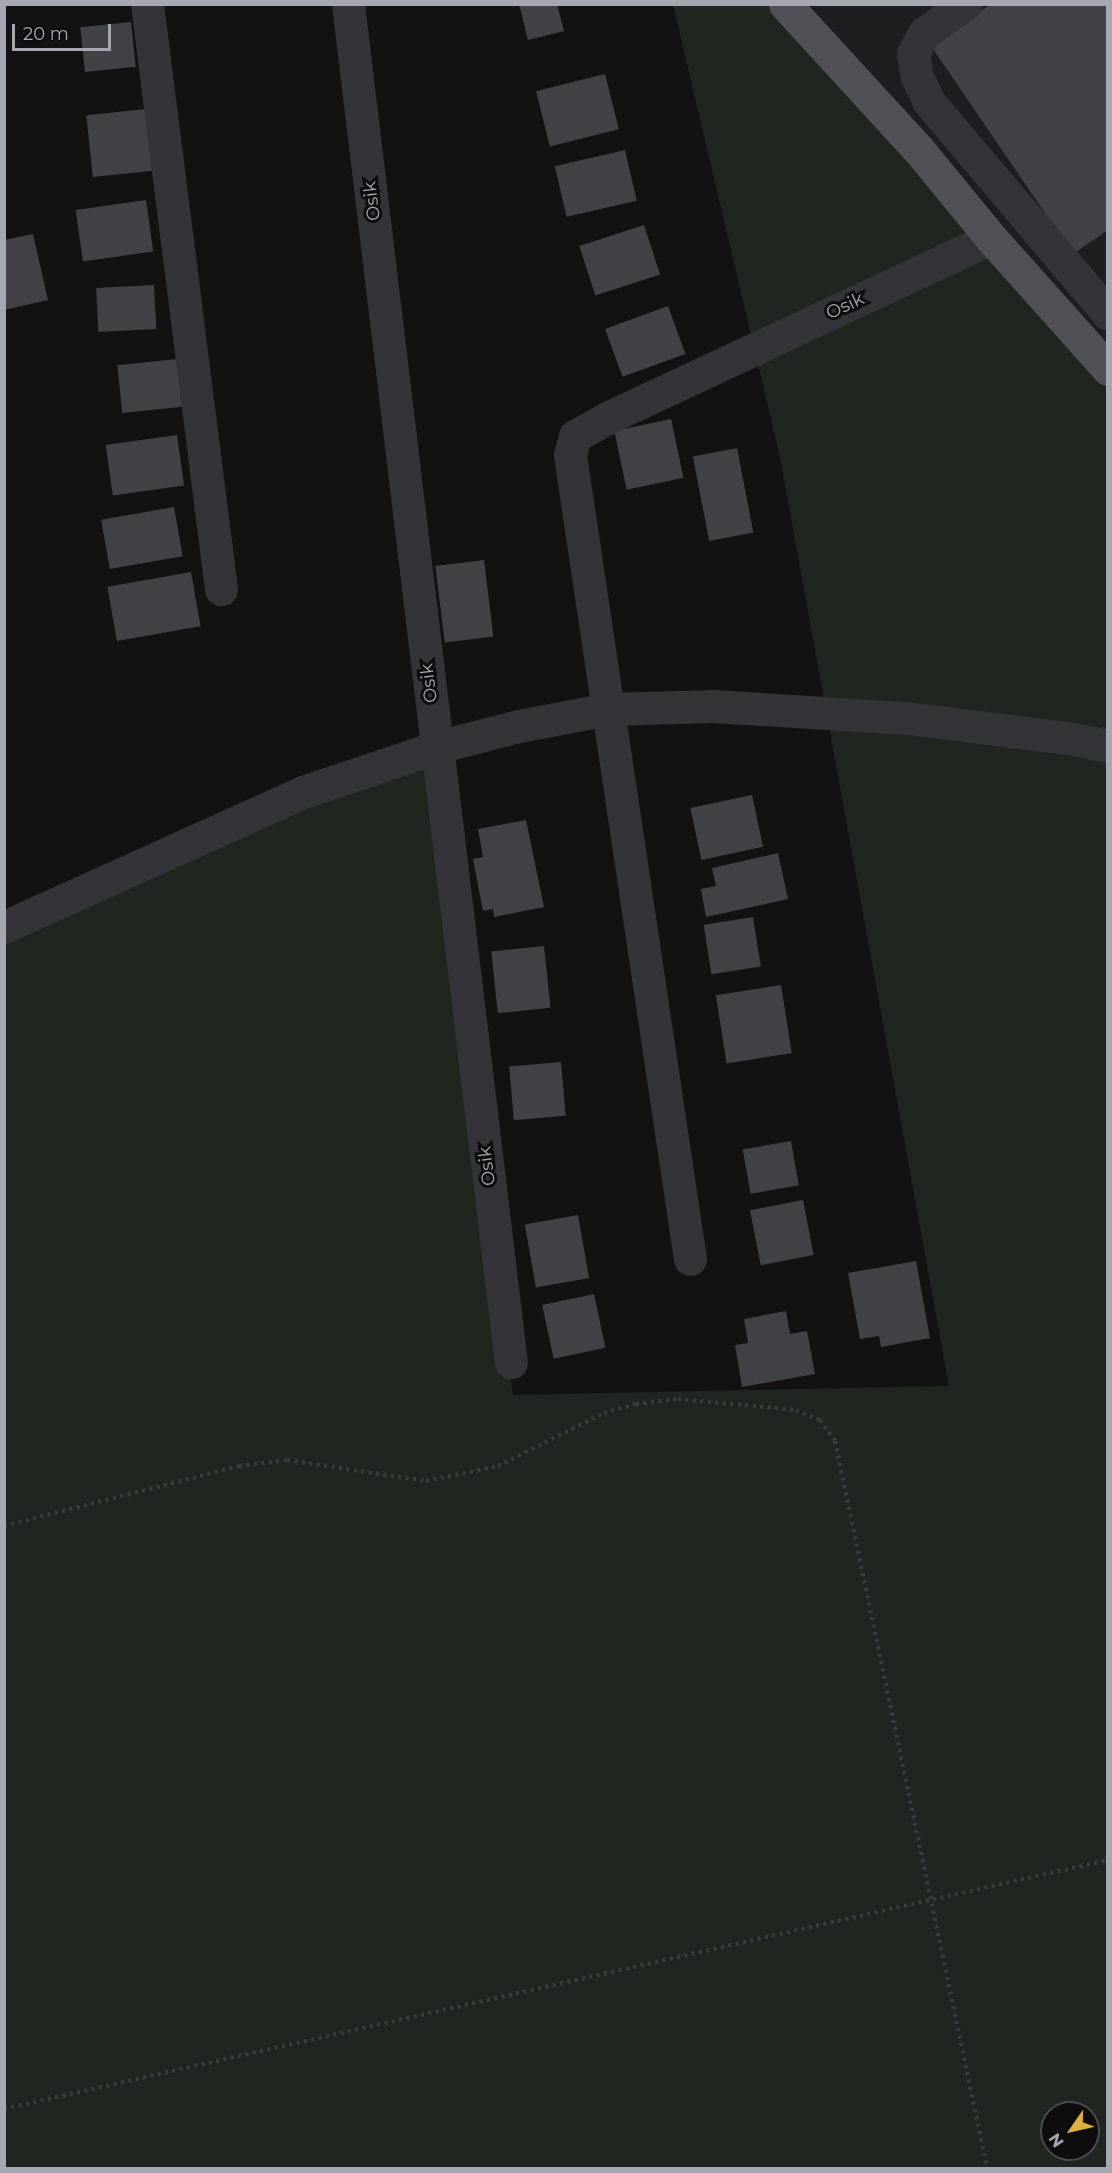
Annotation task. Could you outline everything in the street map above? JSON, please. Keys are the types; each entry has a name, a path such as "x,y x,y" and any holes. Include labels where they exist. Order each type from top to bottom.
{"main road":[{"path":"796,8 918,149 991,238 1107,369"}],"street":[{"path":"147,4 221,589"},
{"name":"Osik","path":"348,4 511,1362"},
{"path":"965,4 924,33 913,54 917,77 928,102 1101,294"},
{"name":"Osik","path":"690,1259 570,455 575,436 607,418 991,238"},
{"path":"4,927 303,792 437,747 519,726 608,709 714,706 907,718 1107,746"}],"path":[{"path":"4,1526 239,1466 287,1460 426,1481 498,1466 604,1413 636,1404 678,1399 796,1410 820,1420 835,1441 987,2169"},
{"path":"4,2109 1107,1860"}],"shaded area":[{"path":"673,5 778,5 1107,366 1107,2168 5,2168 5,936 425,750 513,1395 949,1386 780,457"},
{"path":"778,5 1107,5 1107,343 883,96"}],"building":[{"path":"519,4 557,4 564,31 528,40"},
{"path":"991,4 1105,4 1108,8 1108,230 1073,254 931,46"},
{"path":"131,22 136,67 85,72 80,27"},
{"path":"605,74 619,129 550,146 536,91"},
{"path":"146,109 152,171 93,177 86,115"},
{"path":"625,150 637,201 567,217 555,166"},
{"path":"146,200 153,251 83,261 76,210"},
{"path":"644,225 660,274 595,295 579,246"},
{"path":"33,234 48,300 4,310 4,240"},
{"path":"154,285 156,329 98,332 96,288"},
{"path":"668,306 685,354 622,377 605,329"},
{"path":"177,359 182,407 122,413 117,365"},
{"path":"671,419 683,478 627,490 614,431"},
{"path":"177,435 184,486 113,496 106,445"},
{"path":"737,448 753,532 709,541 693,457"},
{"path":"174,507 183,556 110,569 101,520"},
{"path":"484,560 493,636 445,642 435,566"},
{"path":"191,572 201,626 117,641 107,587"},
{"path":"752,795 763,847 701,860 690,808"},
{"path":"526,820 544,907 494,917 493,909 483,911 473,859 483,857 478,829"},
{"path":"778,853 788,899 706,917 701,889 716,886 712,868"},
{"path":"753,917 761,966 711,974 704,925"},
{"path":"544,946 550,1008 498,1013 491,952"},
{"path":"781,985 792,1053 727,1063 716,995"},
{"path":"561,1062 566,1116 514,1120 509,1067"},
{"path":"791,1141 799,1185 751,1194 743,1150"},
{"path":"803,1200 814,1255 761,1265 750,1210"},
{"path":"578,1215 589,1278 536,1287 525,1224"},
{"path":"916,1261 930,1338 881,1347 879,1336 860,1339 848,1273"},
{"path":"594,1294 605,1348 554,1359 542,1305"},
{"path":"786,1311 790,1334 807,1331 815,1374 742,1387 735,1345 748,1343 744,1319"}]}
